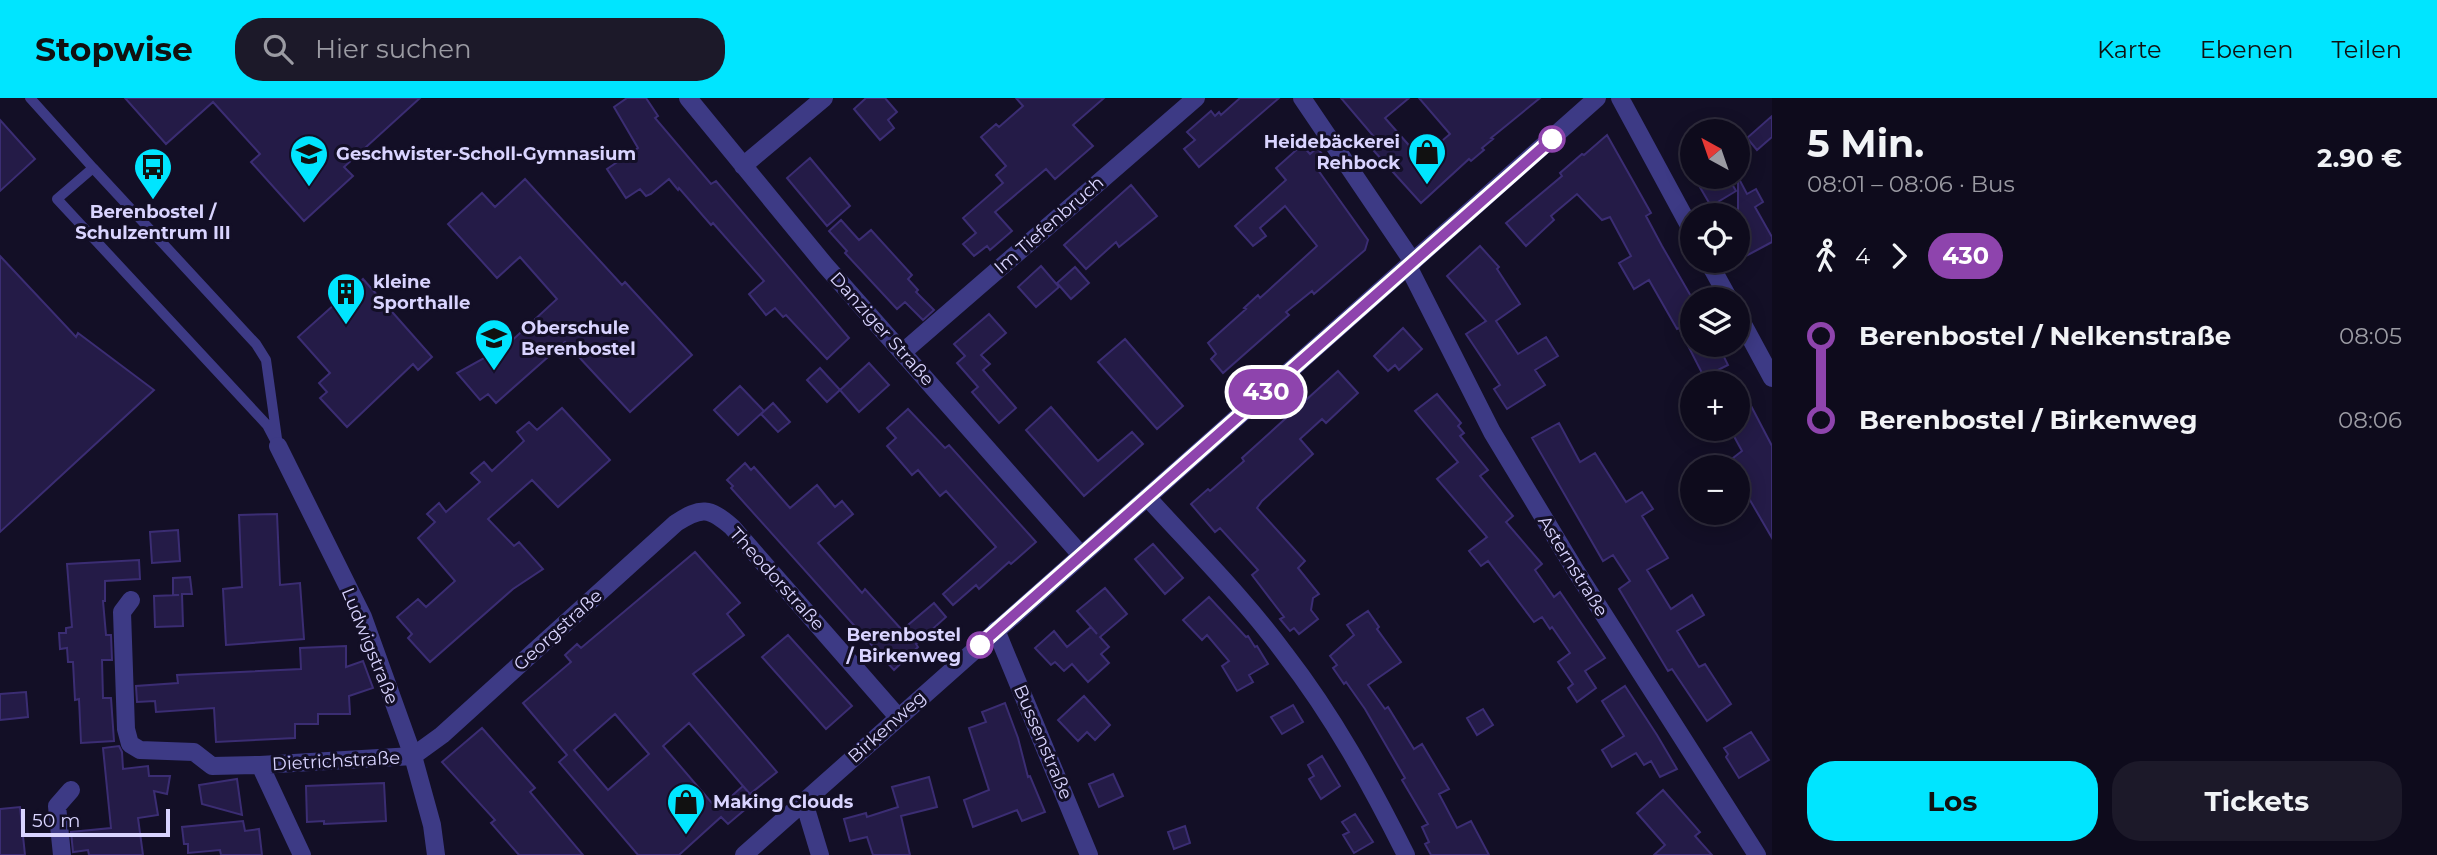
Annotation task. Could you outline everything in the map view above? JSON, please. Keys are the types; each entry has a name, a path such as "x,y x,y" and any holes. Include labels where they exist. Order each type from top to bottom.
{"street":[{"name":"Danziger Straße","path":"688,98 825,265 1081,555"},
{"path":"743,166 824,98"},
{"name":"Im Tiefenbruch","path":"903,352 1196,98"},
{"name":"Asternstraße","path":"1302,98 1411,264 1492,432 1581,580 1757,855"},
{"name":"Birkenweg","path":"744,855 1597,98"},
{"path":"1620,98 1680,210"},
{"path":"1750,337 1772,378"},
{"name":"Ludwigstraße","path":"278,446 363,617 413,756 432,825 436,855"},
{"path":"1147,498 1227,584 1285,653 1353,755 1406,855"},
{"name":"Georgstraße","path":"413,756 442,735 676,523 690,514 706,510"},
{"name":"Theodorstraße","path":"706,510 732,527 898,717"},
{"name":"Dietrichstraße","path":"131,600 122,612 126,729 130,744 140,750 194,752 212,766 413,756"},
{"name":"Bussenstraße","path":"996,631 1089,855"},
{"name":"Dietrichstraße","path":"260,765 302,855"},
{"path":"62,855 57,806 71,790"},
{"path":"804,802 820,855"}],"lane":[{"name":"Ludwigstraße","path":"30,98 256,344 266,360 278,446"},
{"name":"Ludwigstraße","path":"93,168 57,199 267,425 278,446"}],"building":[{"name":"Geschwister-Scholl-Gymnasium","path":"125,98 420,98 344,167 353,176 304,221 251,162 260,154 213,102 166,144"},
{"path":"627,98 646,98 658,116 655,118 711,184 716,181 849,338 827,359 786,315 783,317 775,308 766,315 749,294 764,281 713,223 711,225 669,179 651,194 646,196 640,189 626,198 607,169 638,148 614,107"},
{"path":"866,98 885,98 897,112 888,120 894,128 880,140 854,109"},
{"path":"1016,98 1104,98 1073,125 1093,146 1055,179 1046,169 995,212 1012,231 990,250 987,246 974,256 963,244 976,233 963,218 1003,183 996,175 1006,166 981,137 996,124 999,127 1023,106"},
{"path":"1240,98 1279,98 1199,167 1184,149 1195,140 1187,132 1211,111 1215,116 1219,112 1221,115"},
{"path":"1341,98 1409,98 1385,118 1421,159 1450,134 1419,98 1540,98 1491,138 1493,139 1482,148 1484,150 1471,161 1469,159 1421,203 1374,151 1381,145"},
{"path":"1772,116 1772,137 1757,150 1750,142 1750,135"},
{"path":"0,120 35,159 0,191"},
{"path":"1607,135 1651,213 1646,216 1686,287 1680,287 1680,330 1649,280 1634,289 1619,263 1631,256 1610,217 1602,220 1577,194 1551,216 1554,220 1526,246 1506,223 1562,176 1560,173"},
{"path":"1302,145 1310,154 1317,148 1329,162 1318,170 1368,240 1365,250 1314,294 1312,291 1286,312 1289,315 1223,373 1211,359 1216,354 1208,343 1258,295 1260,298 1317,246 1285,206 1260,228 1266,236 1253,246 1235,226 1286,180 1276,168"},
{"path":"810,158 850,206 827,226 787,178"},
{"path":"525,179 622,285 625,282 692,355 630,412 565,342 496,403 488,394 480,400 457,373 506,346 557,299 520,257 497,278 448,224 482,193 495,207"},
{"path":"1131,185 1157,216 1119,247 1116,242 1086,269 1064,245"},
{"path":"1701,189 1736,191 1716,203 1709,203"},
{"path":"1738,189 1744,189 1747,194 1756,189 1763,202 1755,207 1772,237 1772,242 1750,254 1750,203 1738,203"},
{"path":"841,220 859,240 871,230 912,275 908,279 918,290 916,292 934,310 923,320 905,302 897,309 845,253 847,251 829,231"},
{"path":"1480,246 1499,267 1497,269 1520,304 1496,321 1518,354 1546,337 1558,356 1535,370 1545,385 1507,409 1494,389 1500,385 1466,334 1486,321 1447,276"},
{"path":"0,256 76,337 78,333 154,390 0,532"},
{"path":"1041,266 1059,287 1036,307 1018,287"},
{"path":"1075,267 1089,283 1071,299 1057,283"},
{"path":"363,279 432,357 418,370 413,364 347,427 320,398 327,392 319,383 330,373 298,337"},
{"path":"989,314 1006,333 981,355 990,364 983,370 1016,408 999,423 972,392 978,387 957,363 965,356 954,344"},
{"path":"1403,328 1422,349 1399,370 1395,365 1388,371 1374,356"},
{"path":"1125,339 1183,406 1157,429 1098,362"},
{"path":"1694,357 1724,357 1728,365 1716,371 1701,371"},
{"path":"869,363 889,385 859,412 840,390"},
{"path":"820,368 840,390 827,402 807,380"},
{"path":"1338,371 1358,393 1326,423 1322,419 1300,439 1313,454 1257,508 1305,561 1298,568 1319,594 1313,598 1311,610 1318,619 1299,634 1294,628 1290,631 1280,619 1284,617 1252,575 1258,570 1220,528 1215,532 1191,504 1244,461 1242,458"},
{"path":"740,386 764,411 738,435 714,410"},
{"path":"1437,394 1461,423 1458,426 1464,433 1460,436 1488,470 1480,476 1513,516 1506,522 1542,564 1535,570 1554,597 1560,592 1605,658 1585,671 1596,688 1577,702 1568,688 1573,684 1558,662 1570,653 1552,627 1550,629 1542,617 1534,622 1488,561 1481,566 1469,551 1487,537 1437,479 1458,462 1415,411"},
{"path":"773,403 790,422 778,432 761,414"},
{"path":"1750,404 1772,446 1772,538 1750,500 1750,455 1737,455 1742,451 1737,441 1750,441"},
{"path":"1051,407 1098,461 1132,432 1143,444 1084,496 1026,430"},
{"path":"562,408 610,460 558,507 532,480 488,519 514,546 519,542 543,569 513,589 430,662 408,638 412,634 397,617 418,599 426,607 455,581 418,538 435,522 427,514 439,503 446,512 480,482 471,473 484,462 492,471 524,441 517,432 529,422 537,430"},
{"path":"908,409 945,448 949,445 1036,542 979,589 976,585 953,605 943,594 996,547 946,491 940,496 918,470 912,475 887,446 896,438 887,428"},
{"path":"1559,423 1580,462 1595,453 1626,502 1642,492 1653,509 1642,516 1668,558 1647,570 1671,609 1692,595 1704,615 1677,631 1699,667 1705,664 1731,704 1707,721 1672,669 1668,671 1619,589 1630,581 1613,555 1603,561 1532,438"},
{"path":"745,463 751,470 754,467 790,508 817,485 835,507 842,501 853,514 818,543 862,593 865,589 902,630 934,603 946,617 916,644 918,647 894,670 731,488 733,486 727,480"},
{"path":"277,514 280,585 300,583 304,639 226,645 223,589 242,587 239,515"},
{"path":"178,530 180,561 152,563 150,532"},
{"path":"1153,544 1183,578 1165,594 1135,559"},
{"path":"695,552 740,603 727,614 744,635 693,674 777,772 750,794 743,786 755,801 728,824 721,817 679,855 638,855 559,762 567,755 523,703 571,662 565,655 577,644 581,648","holes":["615,714 649,754 608,790 574,750","689,723 743,786 717,809 663,746"]},
{"path":"139,560 140,579 105,581 103,601 106,635 111,635 112,660 102,660 103,698 111,698 114,741 81,743 79,699 75,700 73,662 68,662 67,648 60,649 59,633 66,633 66,628 72,627 67,564"},
{"path":"190,577 192,594 182,594 183,626 155,627 154,596 179,595 173,595 173,578"},
{"path":"1105,588 1127,614 1100,637 1109,647 1101,654 1109,663 1088,682 1072,664 1064,671 1055,662 1051,665 1035,648 1054,631 1067,647 1091,627 1077,611"},
{"path":"1209,597 1246,637 1248,636 1255,647 1257,646 1268,664 1249,675 1253,682 1237,691 1222,666 1229,661 1207,635 1202,640 1183,620"},
{"path":"1368,611 1379,627 1377,629 1401,662 1368,685 1385,709 1388,707 1414,749 1422,744 1449,789 1439,794 1457,828 1471,821 1489,855 1431,855 1425,844 1429,842 1422,827 1428,824 1402,780 1405,778 1365,709 1333,668 1337,665 1330,656 1354,635 1347,625"},
{"path":"788,635 852,706 826,729 762,657"},
{"path":"346,646 346,667 363,661 373,688 349,696 350,714 318,714 318,724 295,724 295,738 216,742 214,708 156,712 155,701 137,702 136,686 178,683 177,675 301,669 300,648"},
{"path":"1625,686 1677,769 1660,777 1651,761 1644,765 1636,753 1612,767 1602,750 1624,736 1602,701"},
{"path":"26,692 28,717 0,720 0,694"},
{"path":"1084,696 1110,725 1095,740 1087,732 1078,741 1058,720"},
{"path":"1005,703 1028,777 1030,776 1045,812 1022,821 1017,810 973,827 964,800 989,790 969,728 986,722 982,712"},
{"path":"1293,705 1303,722 1282,734 1271,717"},
{"path":"1483,709 1493,725 1477,735 1467,718"},
{"path":"482,728 535,788 530,792 583,855 519,855 491,823 495,820 442,762"},
{"path":"1751,732 1769,760 1739,778 1726,757 1728,754 1724,748"},
{"path":"119,746 123,769 148,766 149,776 170,776 167,794 154,791 158,815 138,818 143,855 89,855 88,850 73,852 71,832 111,828 103,748"},
{"path":"1322,756 1340,786 1321,799 1309,779 1314,776 1308,765"},
{"path":"1113,774 1123,796 1099,807 1089,784"},
{"path":"929,777 937,807 901,816 910,855 873,855 867,837 850,841 844,819 866,813 867,817 898,807 892,787"},
{"path":"237,779 242,815 202,804 199,785"},
{"path":"384,783 386,821 324,824 324,821 307,822 306,786"},
{"path":"1663,790 1700,832 1695,836 1712,855 1654,855 1665,845 1637,813"},
{"path":"20,807 25,855 0,855 0,809"},
{"path":"1355,814 1373,842 1354,853 1343,835 1349,832 1342,822"},
{"path":"243,821 245,831 259,829 262,855 221,855 220,850 188,853 182,827"},
{"path":"1185,826 1190,843 1174,849 1168,832"}],"bus line":[{"name":"430","path":"980,645 1552,139"}],"place":[{"name":"Heidebäckerei Rehbock","path":"1427,186"},
{"name":"Geschwister-Scholl-Gymnasium","path":"309,188"},
{"name":"Berenbostel / Schulzentrum III","path":"153,201"},
{"name":"kleine Sporthalle","path":"346,326"},
{"name":"Oberschule Berenbostel","path":"494,372"},
{"name":"Berenbostel / Birkenweg","path":"980,645"},
{"name":"Making Clouds","path":"686,836"}]}
